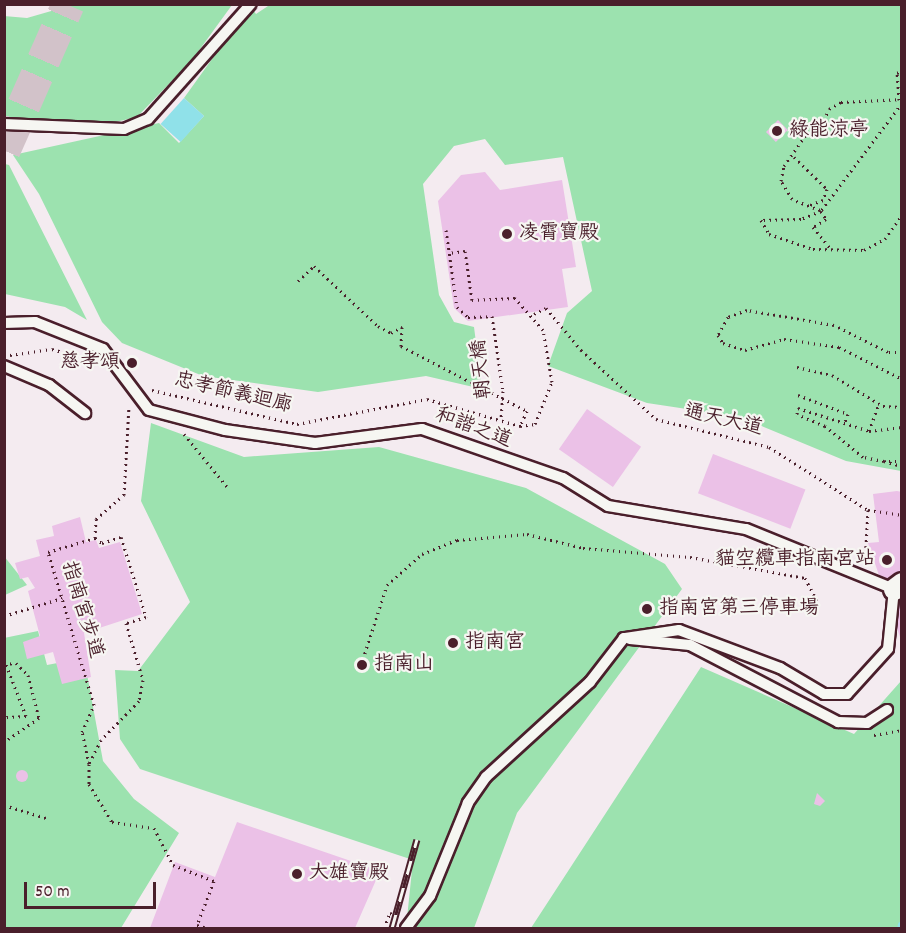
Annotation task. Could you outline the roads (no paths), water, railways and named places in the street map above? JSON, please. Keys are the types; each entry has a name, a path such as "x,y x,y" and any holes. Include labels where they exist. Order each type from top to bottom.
{"lane":[{"path":"4,124 114,129 148,119 251,4"},
{"name":"和諧之道","path":"4,323 35,322 103,349 136,389 149,410 225,430 315,443 422,429 563,478 608,506 746,529 865,579 899,588"},
{"path":"4,366 49,385 86,413"},
{"path":"406,928 430,896 468,802 486,777 590,682 624,638 679,630 780,668 824,694 847,694 888,649 899,588"},
{"path":"624,638 690,645 838,723 867,723 887,710"}],"water":[{"path":"184,98 204,116 181,142 161,124"}],"waterway":[{"path":"899,928 900,924"}],"tunnel":[{"path":"4,150 68,4"}],"railway":[{"path":"392,928 417,839"}],"place":[{"name":"綠能涼亭","path":"777,131"},
{"name":"凌霄寶殿","path":"507,234"},
{"name":"慈孝頌","path":"132,363"},
{"name":"貓空纜車指南宮站","path":"887,560"},
{"name":"指南宮第三停車場","path":"647,609"},
{"name":"指南宮","path":"453,643"},
{"name":"指南山","path":"362,665"},
{"name":"大雄寶殿","path":"297,874"}]}
